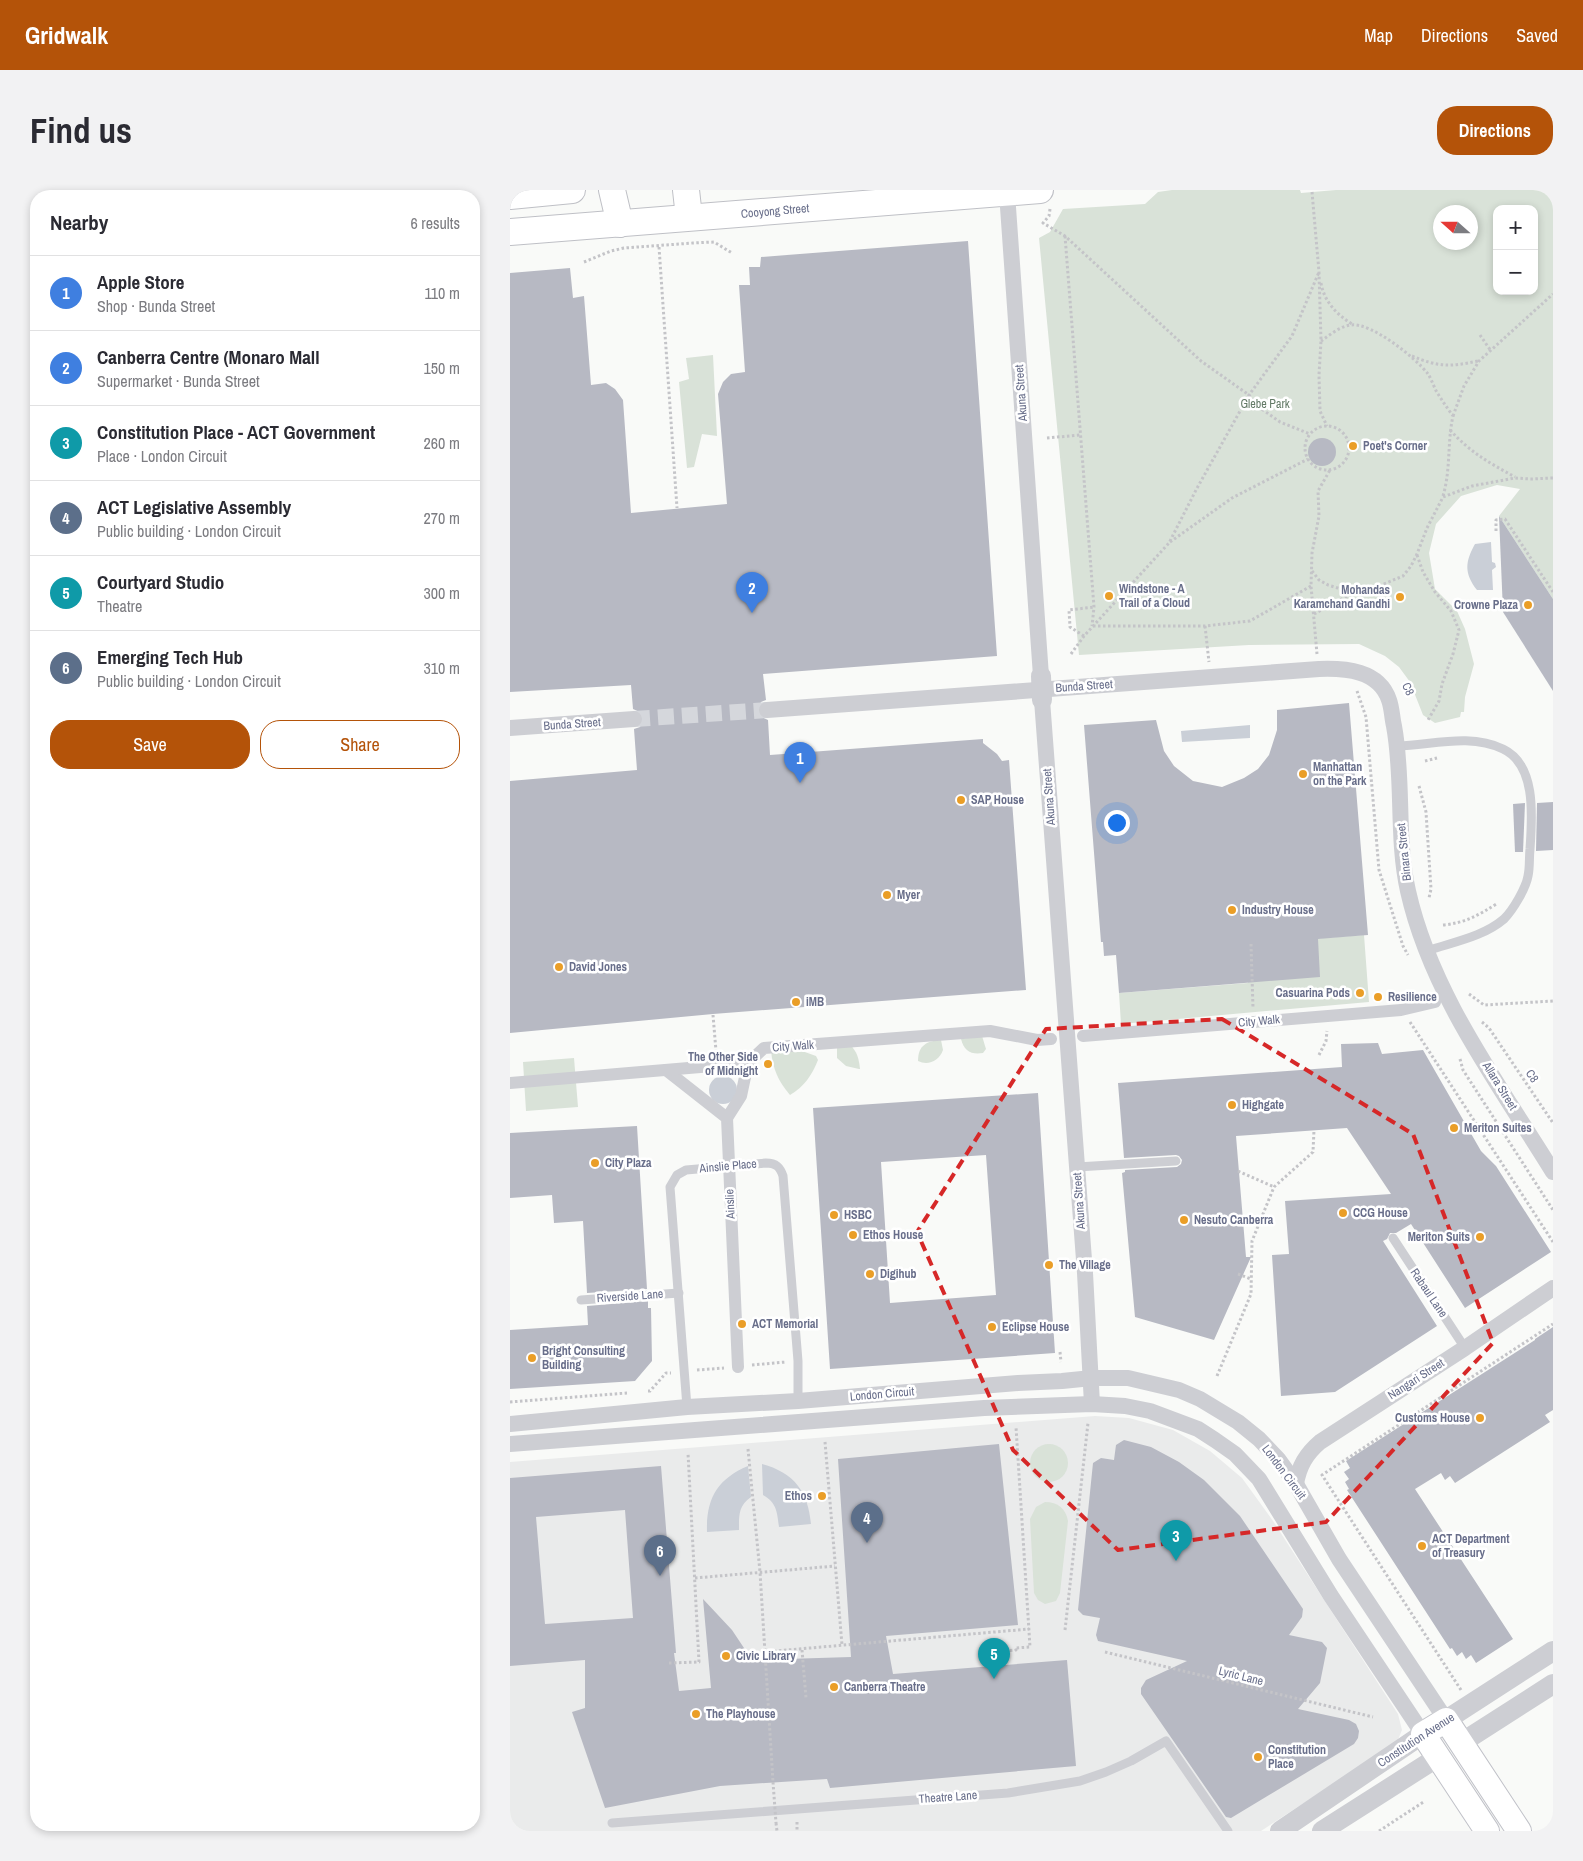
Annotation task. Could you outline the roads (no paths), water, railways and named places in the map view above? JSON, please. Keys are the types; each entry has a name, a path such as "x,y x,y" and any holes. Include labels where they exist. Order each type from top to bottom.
{"main road":[{"path":"522,194 572,190"},
{"path":"612,190 620,224"},
{"path":"686,190 689,217"},
{"name":"Cooyong Street","path":"510,232 1007,191 1040,190"},
{"name":"Constitution Avenue","path":"1423,1734 1446,1720"},
{"name":"London Circuit","path":"1446,1720 1519,1831"},
{"name":"London Circuit","path":"1423,1734 1487,1831"},
{"name":"Constitution Avenue","path":"1438,1757 1461,1743"}],"street":[{"name":"Akuna Street","path":"1007,191 1092,1378 1092,1404"},
{"name":"Bunda Street","path":"767,710 1042,688 1339,668 1359,672 1378,682 1389,699"},
{"name":"Binara Street","path":"1389,699 1398,746 1402,846 1408,891 1442,1000"},
{"name":"Bunda Street","path":"510,728 634,719"},
{"name":"City Walk","path":"1083,1036 1402,1010 1442,1000"},
{"name":"Allara Street","path":"1442,1000 1457,1016 1553,1172"},
{"name":"City Walk","path":"748,1063 764,1048 990,1031 1037,1040 1051,1038"},
{"path":"510,1083 748,1063 741,1096 727,1118 666,1070"},
{"name":"Ainslie","path":"727,1118 738,1367"},
{"name":"Nangari Street","path":"1296,1484 1298,1471 1304,1460 1320,1442 1465,1348 1553,1288"},
{"name":"London Circuit","path":"510,1424 686,1407 798,1401 1018,1383 1062,1382 1092,1378 1128,1378 1179,1390 1200,1399 1238,1422 1260,1439 1278,1459 1296,1484 1339,1559 1446,1720"},
{"path":"773,1424 789,1412 798,1401"},
{"name":"London Circuit","path":"510,1444 984,1408 1092,1404 1125,1406 1150,1411 1172,1418 1198,1430 1235,1454 1259,1479 1331,1596 1423,1734"},
{"path":"686,1407 723,1428"},
{"name":"Constitution Avenue","path":"1446,1720 1553,1651"},
{"name":"Constitution Avenue","path":"1461,1743 1553,1684"},
{"name":"Constitution Avenue","path":"1280,1831 1423,1734"},
{"name":"Constitution Avenue","path":"1322,1831 1438,1757"}],"lane":[{"path":"1398,746 1467,740 1502,748 1511,754 1524,770 1530,790 1531,833 1528,876 1517,900 1504,918 1486,930 1427,951"},
{"path":"1077,1167 1176,1160"},
{"name":"Ainslie Place","path":"686,1407 670,1193 672,1181 677,1175 686,1170 771,1163 779,1167 781,1171 798,1361 798,1401"},
{"name":"Rabaul Lane","path":"1393,1238 1465,1348"},
{"name":"Riverside Lane","path":"581,1300 678,1293"},
{"name":"Theatre Lane","path":"612,1823 1008,1793 1080,1781 1131,1761 1166,1741 1228,1831"}],"tunnel":[{"path":"634,719 767,710"}],"place":[{"name":"Poet's Corner","path":"1353,446"},
{"name":"Windstone - A Trail of a Cloud","path":"1109,596"},
{"name":"Mohandas Karamchand Gandhi","path":"1400,597"},
{"name":"Crowne Plaza","path":"1528,605"},
{"name":"Canberra Centre (Monaro Mall","path":"752,613"},
{"name":"Manhattan on the Park","path":"1303,774"},
{"name":"Apple Store","path":"800,783"},
{"name":"SAP House","path":"961,800"},
{"name":"Myer","path":"887,895"},
{"name":"Industry House","path":"1232,910"},
{"name":"David Jones","path":"559,967"},
{"name":"Casuarina Pods","path":"1360,993"},
{"name":"Resilience","path":"1378,997"},
{"name":"iMB","path":"796,1002"},
{"name":"The Other Side of Midnight","path":"768,1064"},
{"name":"Highgate","path":"1232,1105"},
{"name":"Meriton Suites","path":"1454,1128"},
{"name":"City Plaza","path":"595,1163"},
{"name":"CCG House","path":"1343,1213"},
{"name":"HSBC","path":"834,1215"},
{"name":"Nesuto Canberra","path":"1184,1220"},
{"name":"Ethos House","path":"853,1235"},
{"name":"Meriton Suits","path":"1480,1237"},
{"name":"The Village","path":"1049,1265"},
{"name":"Digihub","path":"870,1274"},
{"name":"ACT Memorial","path":"742,1324"},
{"name":"Eclipse House","path":"992,1327"},
{"name":"Bright Consulting Building","path":"532,1358"},
{"name":"Customs House","path":"1480,1418"},
{"name":"Ethos","path":"822,1496"},
{"name":"ACT Legislative Assembly","path":"867,1543"},
{"name":"ACT Department of Treasury","path":"1422,1546"},
{"name":"Constitution Place - ACT Government","path":"1176,1561"},
{"name":"Emerging Tech Hub","path":"660,1576"},
{"name":"Civic Library","path":"726,1656"},
{"name":"Courtyard Studio","path":"994,1679"},
{"name":"Canberra Theatre","path":"834,1687"},
{"name":"The Playhouse","path":"696,1714"},
{"name":"Constitution Place","path":"1258,1757"}],"park label":[{"name":"Glebe Park","path":"1265,404"}]}
